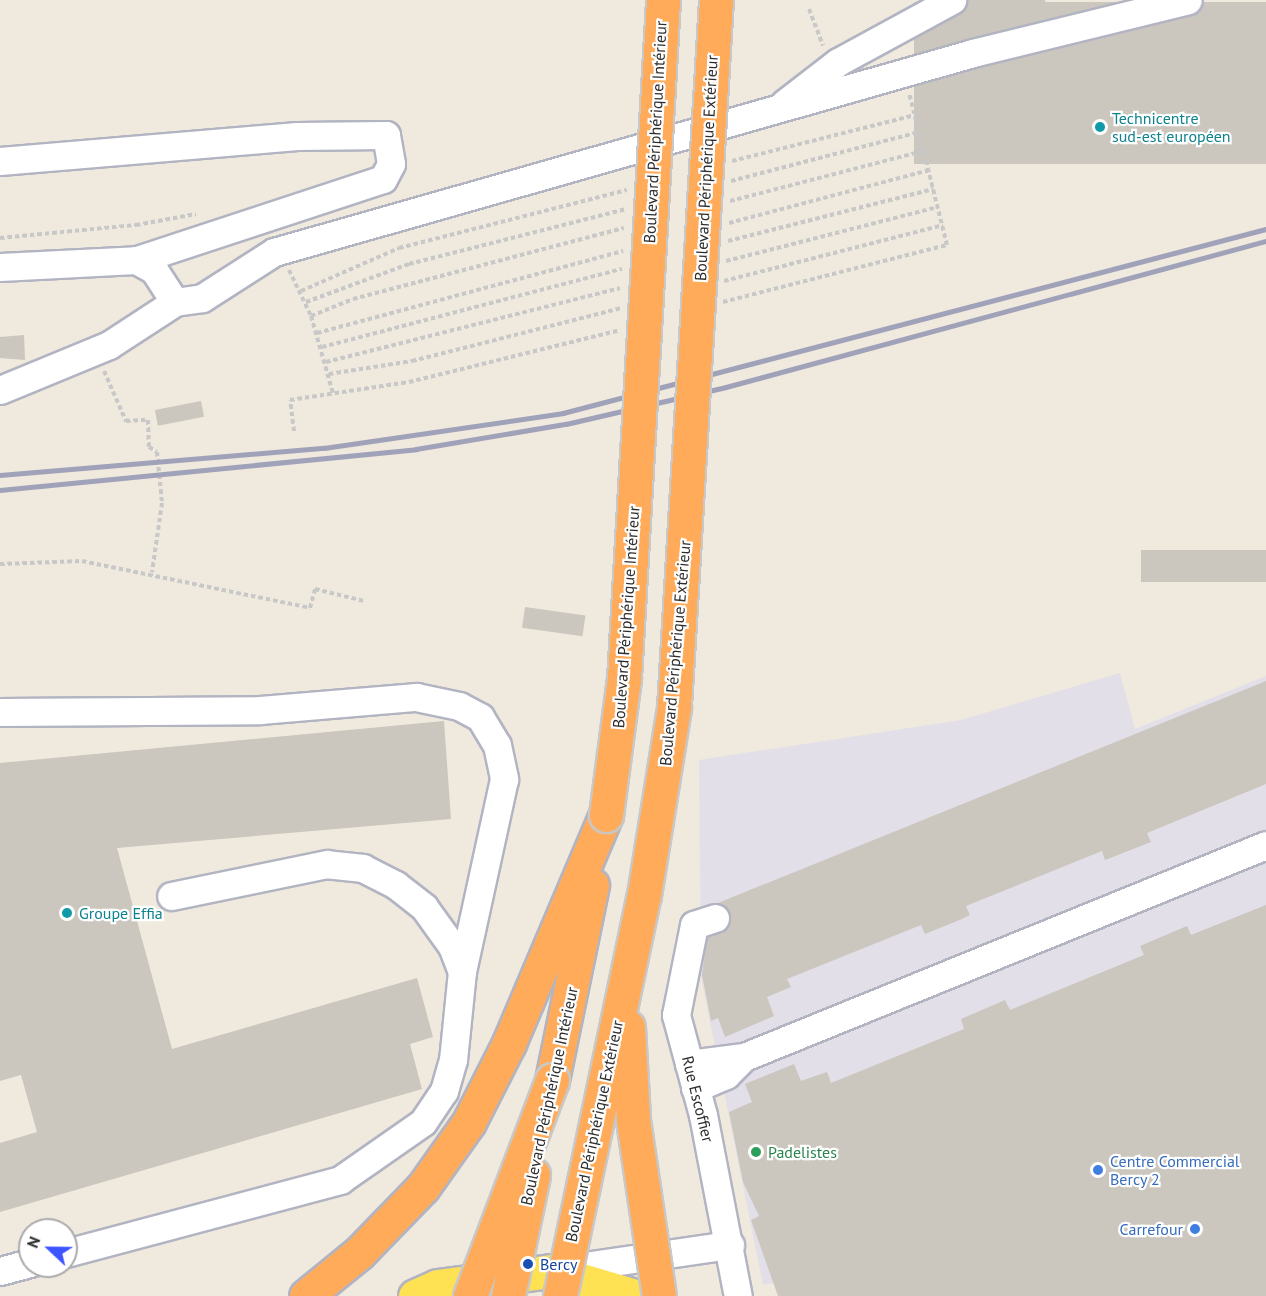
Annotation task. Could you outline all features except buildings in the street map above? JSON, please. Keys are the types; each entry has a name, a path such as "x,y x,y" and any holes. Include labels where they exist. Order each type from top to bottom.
{"highway":[{"name":"Boulevard Périphérique Intérieur","path":"508,1296 606,815 624,679 663,0"},
{"name":"Boulevard Périphérique Extérieur","path":"556,1283 625,984 674,707 716,0"},
{"path":"306,1296 359,1253 423,1188 469,1122 509,1043 606,815"},
{"path":"625,984 633,1120 659,1296"},
{"path":"470,1296 552,1080"}],"main road":[{"path":"415,1296 437,1286 556,1283 635,1296"}],"street":[{"path":"775,111 838,62 952,0"},
{"path":"0,390 94,352 175,302 202,298 274,252 973,53 1188,0"},
{"path":"0,161 297,136 387,135 391,164 383,179 136,261 0,267"},
{"path":"136,261 154,270 175,302"},
{"path":"0,712 260,710 416,698 459,706 480,717 497,745 504,779 462,972 453,1060 444,1091 423,1122 340,1180 78,1250"},
{"path":"692,1076 726,1075 744,1057 1266,845"},
{"path":"171,896 327,864 363,868 424,907 452,946 462,972"},
{"name":"Rue Escoffier","path":"715,918 694,925 676,1015 730,1245 738,1296"},
{"path":"556,1283 730,1245"},
{"path":"0,1271 18,1266"}],"path":[{"path":"809,9 828,56"},
{"path":"726,163 915,115"},
{"path":"728,182 919,132"},
{"path":"718,204 924,151"},
{"path":"301,291 399,248 637,187"},
{"path":"306,302 409,264 638,206"},
{"path":"0,238 136,225 206,212"},
{"path":"311,316 353,299 629,227"},
{"path":"284,261 306,302 333,393"},
{"path":"94,352 126,421 148,420 149,447 157,453 162,503 152,572"},
{"path":"0,564 82,561 152,572 310,608 315,589 364,601"}],"shaded area":[{"path":"1120,673 1135,729 1266,676 1266,1005 812,1276 763,1285 701,977 699,760 961,720"}],"railway":[{"path":"0,475 324,448 563,413 1266,229"},
{"path":"0,490 416,449 566,424 726,387 1266,241"}],"place":[{"name":"Technicentre sud-est européen","path":"1100,127"},
{"name":"Groupe Effia","path":"67,913"},
{"name":"Padelistes","path":"756,1152"},
{"name":"Centre Commercial Bercy 2","path":"1098,1170"},
{"name":"Carrefour","path":"1195,1229"},
{"name":"Bercy","path":"528,1264"}]}
